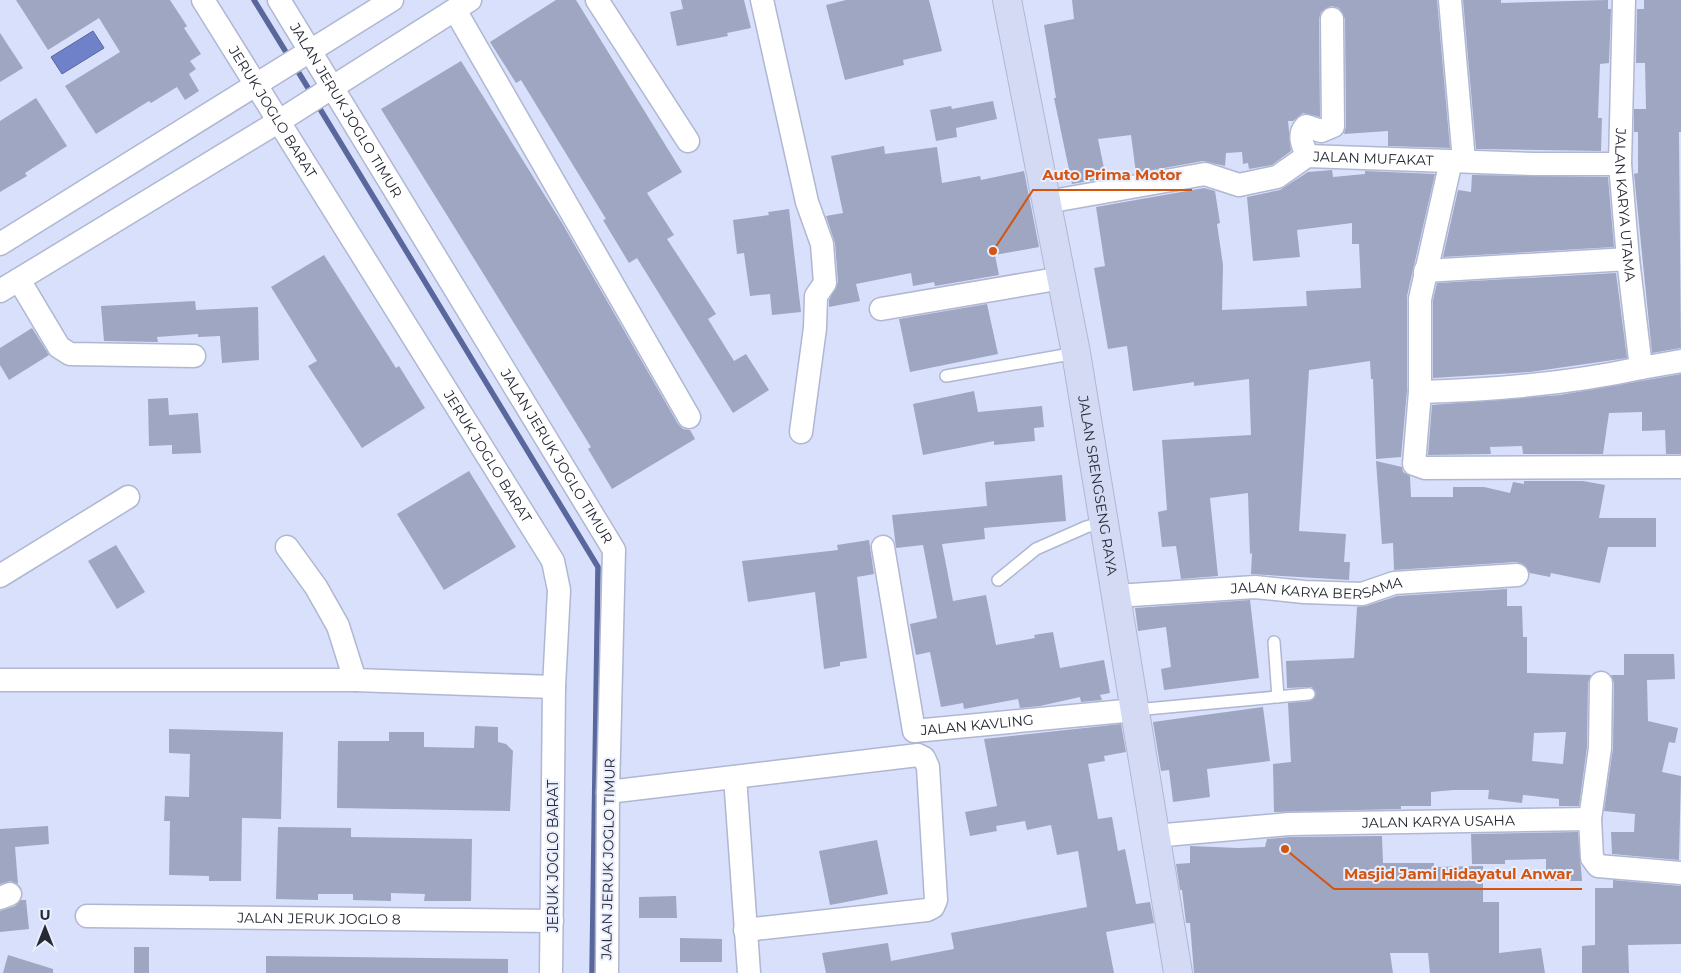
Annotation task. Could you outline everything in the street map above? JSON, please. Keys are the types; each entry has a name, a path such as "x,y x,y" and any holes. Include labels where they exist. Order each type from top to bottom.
{"main road":[{"name":"JALAN SRENGSENG RAYA","path":"1007,0 1076,353 1116,596 1148,708 1154,836 1178,973"}],"street":[{"name":"JERUK JOGLO BARAT","path":"203,0 258,85 553,560 557,572 559,590 554,687 551,973"},
{"name":"JALAN JERUK JOGLO TIMUR","path":"279,0 614,550 608,792 607,973"},
{"path":"0,244 392,0"},
{"path":"598,0 688,141"},
{"path":"762,0 807,202 822,244 825,283 816,296 815,328 801,432"},
{"path":"1450,0 1457,162 1425,271 1418,318 1420,392 1414,464 1425,468 1681,467"},
{"name":"JALAN KARYA UTAMA","path":"1624,0 1620,164 1628,259 1641,368"},
{"path":"194,356 70,354 59,347 9,285 280,121 463,5 689,417"},
{"path":"1307,156 1300,136 1306,126 1321,131 1332,126 1332,19"},
{"name":"JALAN MUFAKAT","path":"1048,202 1205,174 1239,185 1277,177 1307,156 1457,162 1620,164"},
{"path":"1425,271 1628,259"},
{"path":"881,308 1062,278"},
{"path":"1420,392 1477,391 1549,384 1681,361"},
{"path":"0,576 128,497"},
{"path":"286,547 316,587 338,626 355,680"},
{"name":"JALAN KAVLING","path":"883,547 914,730 1148,708"},
{"name":"JALAN KARYA BERSAMA","path":"1116,596 1255,587 1304,592 1362,594 1394,582 1517,574"},
{"path":"0,680 355,680 554,687"},
{"path":"1601,683 1600,748 1590,819 1592,858 1598,866 1681,873"},
{"path":"608,792 918,755 924,758 928,767 936,900 933,907 926,910 745,930"},
{"path":"735,777 749,973"},
{"name":"JALAN KARYA USAHA","path":"1154,836 1289,824 1590,819"},
{"name":"JALAN JERUK JOGLO 8","path":"87,916 552,921"}],"lane":[{"path":"946,376 1076,353"},
{"path":"998,580 1036,549 1086,527 1104,522"},
{"path":"1274,642 1278,697"},
{"name":"JALAN KAVLING","path":"1148,708 1309,694"}],"water":[{"path":"93,31 104,48 62,74 51,57"}],"building":[{"path":"16,0 170,0 187,26 184,28 201,54 190,61 196,69 189,74 199,91 185,100 177,87 151,103 149,101 96,134 65,86 120,52 99,18 48,50"},
{"path":"556,0 576,0 682,172 647,193 674,235 667,239 716,314 708,319 734,361 746,354 769,390 733,413 637,258 629,263 603,220 606,219 521,80 516,83 490,42"},
{"path":"681,0 744,0 751,28 727,33 728,36 677,46 670,12 683,9"},
{"path":"846,0 929,0 942,51 903,60 904,65 845,80 826,5"},
{"path":"1072,0 1437,0 1450,148 1388,146 1388,131 1344,134 1346,126 1345,19 1339,8 1331,6 1321,12 1319,19 1320,117 1303,113 1293,121 1288,121 1291,151 1272,165 1249,169 1248,163 1243,164 1242,152 1226,153 1225,166 1203,161 1136,173 1131,135 1098,139 1106,178 1072,184 1054,98 1056,98 1044,25 1074,19"},
{"path":"1463,0 1501,0 1501,3 1608,0 1608,9 1611,9 1609,63 1600,64 1598,118 1602,118 1601,151 1476,149"},
{"path":"1644,0 1681,0 1681,132 1679,132 1681,348 1652,353 1634,174 1638,173 1638,132 1634,132 1634,109 1646,109 1645,63 1636,63 1637,9 1644,9"},
{"path":"0,33 23,68 0,82"},
{"path":"461,61 562,223 678,424 683,429 690,430 695,439 612,489 588,449 591,447 381,109"},
{"path":"36,98 67,146 25,173 27,176 0,192 0,121"},
{"path":"993,101 997,119 956,128 957,137 936,141 930,110 951,106 952,109"},
{"path":"884,146 885,154 937,147 942,183 980,176 981,180 1024,171 1039,247 995,255 999,275 935,286 934,282 913,286 911,273 856,284 860,301 829,307 829,300 838,282 835,243 826,216 843,213 831,156"},
{"path":"1332,170 1333,177 1365,174 1365,171 1435,174 1407,296 1407,391 1401,457 1376,459 1373,379 1371,379 1370,361 1309,370 1299,531 1346,534 1344,562 1350,562 1349,580 1251,574 1252,553 1250,554 1248,493 1210,498 1218,576 1181,579 1176,546 1162,547 1158,512 1167,510 1162,440 1251,435 1249,379 1194,386 1194,382 1133,391 1127,346 1108,349 1094,268 1105,266 1096,207 1204,188 1215,191 1220,223 1217,224 1223,265 1222,310 1307,306 1306,291 1361,288 1359,244 1352,244 1352,223 1297,230 1300,257 1253,261 1247,197 1280,190 1308,172"},
{"path":"1472,175 1608,177 1614,247 1443,257 1458,190 1471,192"},
{"path":"789,209 801,312 772,315 770,294 750,296 744,253 737,254 733,220 769,215 768,212"},
{"path":"324,255 396,368 399,366 425,408 362,448 308,366 317,361 271,287"},
{"path":"1616,273 1627,358 1530,372 1433,378 1433,300 1437,283"},
{"path":"195,301 196,310 258,307 259,360 222,363 220,336 198,337 198,334 157,337 158,342 104,341 101,306"},
{"path":"987,304 998,354 910,372 899,319"},
{"path":"32,328 49,355 9,380 0,365 0,348"},
{"path":"1681,374 1681,454 1666,454 1665,430 1642,431 1642,412 1609,413 1603,454 1523,454 1522,446 1490,447 1491,454 1428,455 1432,405 1560,395"},
{"path":"974,391 978,412 1042,406 1044,427 1034,428 1035,441 994,445 994,441 923,455 913,404"},
{"path":"168,398 169,415 198,413 201,453 172,454 172,445 149,446 148,399"},
{"path":"1376,461 1402,467 1403,472 1410,476 1411,497 1453,497 1453,487 1484,487 1510,493 1513,482 1524,484 1524,481 1583,481 1605,485 1599,518 1656,518 1656,547 1608,547 1600,583 1551,573 1550,577 1530,573 1523,564 1516,562 1394,570 1393,543 1382,544"},
{"path":"469,471 516,547 444,590 397,514"},
{"path":"1062,475 1066,521 984,528 985,539 942,544 953,601 986,595 996,645 1035,638 1034,635 1053,632 1060,668 1104,660 1110,693 1100,695 1102,700 1081,702 1080,697 1040,706 1020,708 1018,699 964,709 963,703 941,707 930,652 916,655 910,624 937,618 923,545 896,548 892,515 987,506 985,482"},
{"path":"869,540 874,574 857,577 867,658 840,662 840,666 824,669 815,592 748,602 742,561 838,550 837,545"},
{"path":"116,545 145,592 117,609 88,561"},
{"path":"1507,589 1507,606 1522,606 1523,637 1527,637 1527,673 1591,675 1588,683 1587,747 1579,806 1559,806 1559,799 1523,795 1522,803 1488,799 1489,790 1453,790 1431,792 1431,806 1401,806 1401,809 1274,812 1273,764 1291,762 1288,703 1310,701 1316,694 1312,687 1287,688 1286,661 1354,658 1357,607 1397,596","holes":["1566,732 1563,764 1532,761 1534,733"]},
{"path":"1250,600 1259,678 1164,690 1161,669 1171,667 1166,627 1138,631 1135,608"},
{"path":"1624,654 1674,654 1675,679 1647,680 1648,721 1678,728 1675,743 1669,742 1662,772 1681,776 1679,860 1612,854 1611,832 1634,832 1635,814 1604,811 1613,748 1614,683 1611,675 1624,675"},
{"path":"1263,707 1270,761 1207,769 1210,797 1173,802 1169,770 1161,771 1153,722"},
{"path":"1121,724 1126,752 1104,756 1105,761 1088,764 1098,819 1112,817 1118,851 1125,849 1136,904 1150,902 1154,923 1106,932 1114,973 826,973 822,953 888,943 891,961 954,949 951,933 1087,907 1078,851 1057,855 1051,825 1027,830 1025,821 996,826 997,831 970,836 965,812 997,806 984,739"},
{"path":"475,726 498,727 498,742 506,744 513,751 510,811 337,808 338,741 389,741 389,732 424,732 424,747 474,748"},
{"path":"169,729 283,732 281,819 242,818 241,881 209,881 209,876 169,875 170,821 164,821 165,796 189,797 190,754 169,753"},
{"path":"48,826 49,844 15,847 18,884 11,881 0,884 0,829"},
{"path":"278,827 351,828 351,837 472,839 471,901 424,901 425,894 391,893 391,901 353,900 353,894 318,894 318,900 276,899"},
{"path":"1578,832 1582,881 1546,881 1546,859 1505,860 1505,864 1472,864 1471,834"},
{"path":"1382,836 1383,863 1434,863 1434,867 1483,866 1483,902 1499,902 1499,953 1541,948 1545,973 1430,973 1428,953 1390,953 1393,973 1194,973 1190,923 1186,923 1182,890 1180,890 1176,864 1190,863 1190,846 1265,847 1267,839"},
{"path":"877,840 888,894 830,905 819,851"},
{"path":"1613,880 1681,886 1681,944 1628,945 1629,973 1582,973 1582,946 1595,945 1595,888 1613,888"},
{"path":"676,896 677,918 639,918 639,897"},
{"path":"21,900 26,900 29,929 0,932 0,911 15,906"},
{"path":"680,938 722,939 722,962 680,962"},
{"path":"134,947 149,947 149,973 134,973"},
{"path":"8,955 53,969 53,973 3,973"},
{"path":"266,956 508,959 508,973 266,973"}],"waterway":[{"path":"254,0 289,57"},
{"path":"294,65 313,96"},
{"path":"317,104 598,567 592,973"}],"place":[{"name":"Auto Prima Motor","path":"993,251"},
{"name":"Masjid Jami Hidayatul Anwar","path":"1285,849"}]}
